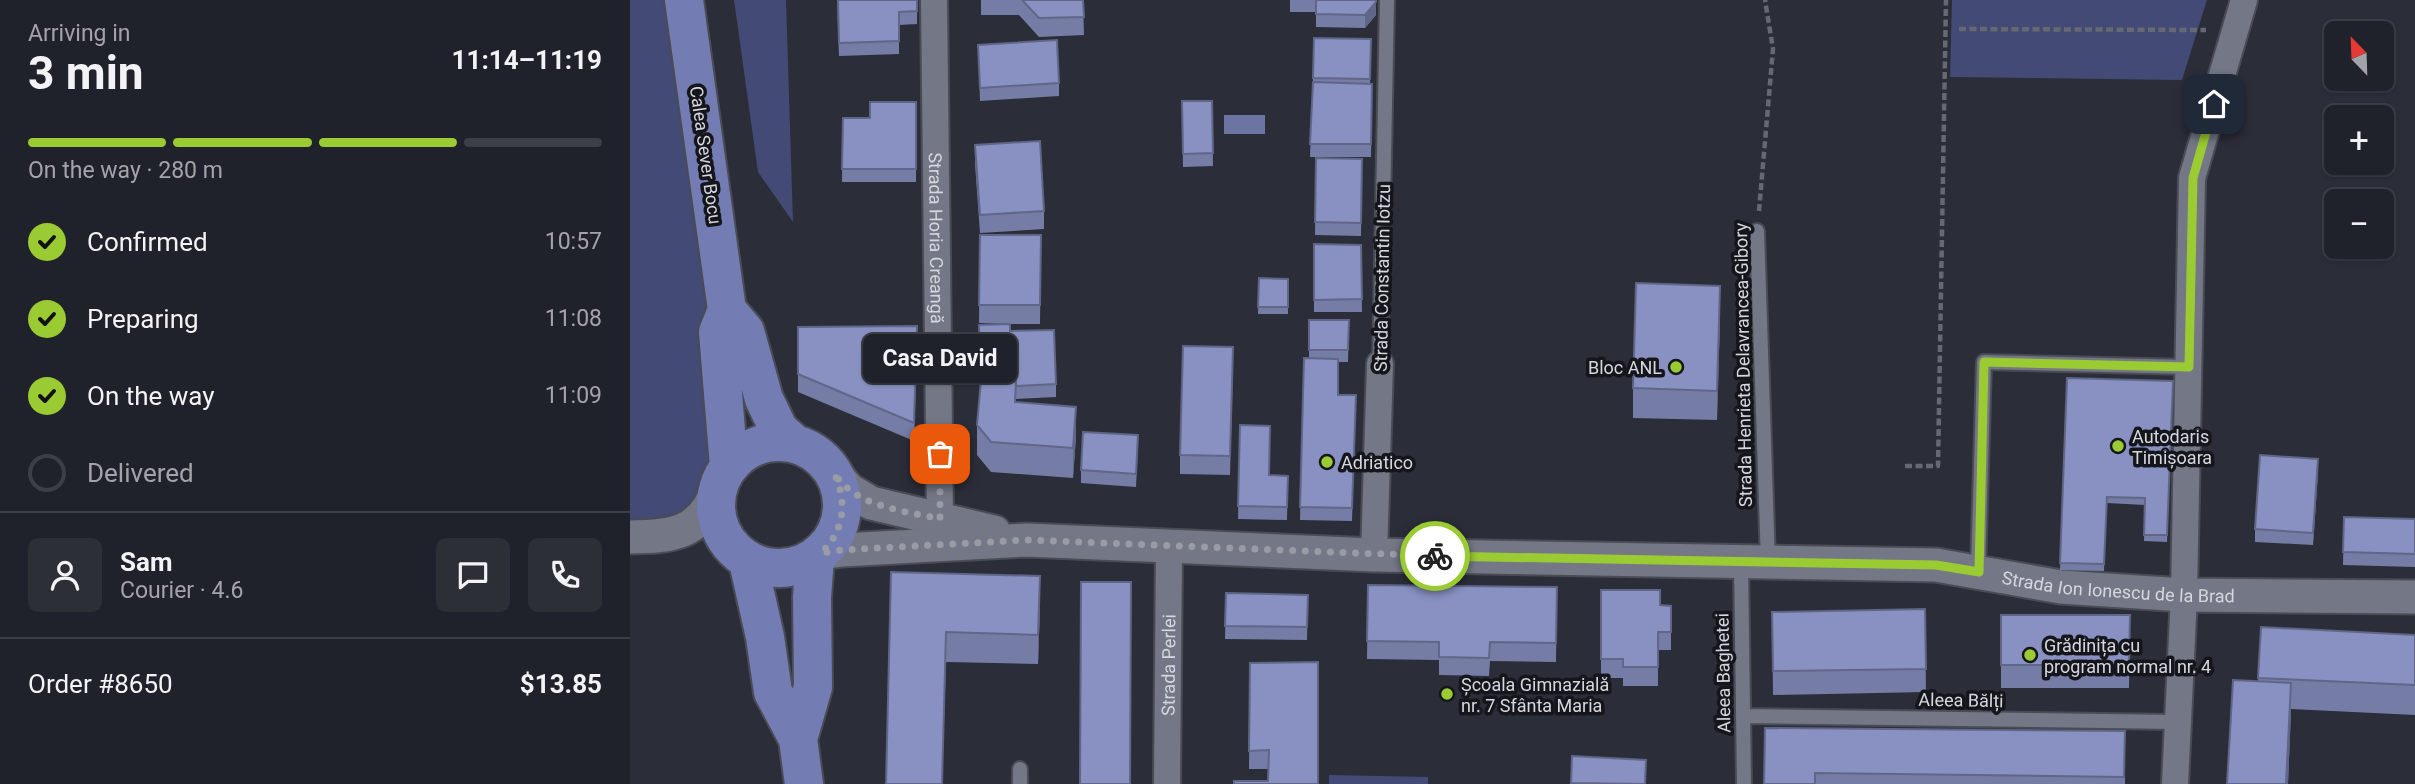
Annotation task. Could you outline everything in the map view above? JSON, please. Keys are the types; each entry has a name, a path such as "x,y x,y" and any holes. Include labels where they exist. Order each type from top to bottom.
{"main road":[{"name":"Calea Sever Bocu","path":"684,0 727,310 718,332 723,477"},
{"name":"Calea Sever Bocu","path":"727,310 745,331 764,399 779,430 795,444"},
{"path":"767,443 795,444 820,457 834,473 842,495 841,518 835,535 818,555 800,565 770,568 748,561 730,546 722,533 716,510 723,477 745,452 767,443"},
{"path":"798,740 813,687 812,597 818,555"},
{"path":"748,561 765,637 773,692 798,740 804,784"}],"street":[{"name":"Strada Horia Creangă","path":"934,0 940,519"},
{"path":"2175,784 2184,594 2193,178 2244,0"},
{"name":"Strada Constantin Iotzu","path":"1374,555 1380,364"},
{"name":"Strada Ion Ionescu de la Brad","path":"834,473 849,490 865,500 1027,540"},
{"path":"630,537 665,536 690,527 708,510 723,477"},
{"name":"Strada Ion Ionescu de la Brad","path":"818,555 842,550 1027,540 1374,555 1936,565 2061,587 2184,594 2415,597"},
{"name":"Strada Perlei","path":"1167,784 1168,546"}],"lane":[{"name":"Strada Constantin Iotzu","path":"1380,364 1387,0"},
{"name":"Strada Henrieta Delavrancea-Gibory","path":"1755,562 1757,231"},
{"path":"1979,572 1984,362 2189,367"},
{"name":"Aleea Baghetei","path":"1744,784 1743,716 1755,562"},
{"name":"Aleea Bălți","path":"1743,716 2178,722"},
{"path":"1020,769 1020,784"}],"path":[{"name":"Strada Henrieta Delavrancea-Gibory","path":"1757,231 1773,49 1765,0"},
{"path":"1905,466 1938,466 1945,0"},
{"path":"1959,29 2235,31"}],"shaded area":[{"path":"630,0 670,0 727,310 716,503 630,536"},
{"path":"734,0 786,0 793,222 758,172"},
{"path":"1952,0 2207,0 2182,80 1950,77"},
{"path":"1224,115 1265,115 1265,134 1224,134"},
{"path":"1329,775 1428,777 1428,784 1329,784"}],"building":[{"path":"838,0 917,0 917,11 899,12 899,41 839,43"},
{"path":"1022,0 1083,0 1084,17 1039,18"},
{"path":"1316,0 1376,2 1365,15 1316,14"},
{"path":"1314,38 1371,39 1370,79 1313,78"},
{"path":"1057,40 1059,83 980,88 978,45"},
{"path":"1313,82 1372,84 1371,144 1310,144"},
{"path":"1182,101 1212,101 1213,153 1183,154"},
{"path":"870,102 916,102 916,169 842,169 843,118 870,118"},
{"path":"1040,141 1044,211 980,215 975,145"},
{"path":"1316,158 1362,159 1361,223 1315,222"},
{"path":"980,235 1041,235 1040,305 979,305"},
{"path":"1314,244 1361,245 1362,299 1314,300"},
{"path":"1259,278 1288,279 1288,307 1258,307"},
{"name":"Bloc ANL","path":"1636,283 1720,286 1717,391 1633,388"},
{"path":"1309,320 1349,320 1348,350 1309,350"},
{"path":"1010,324 1010,331 1054,330 1056,384 1016,386 1016,382 981,380 979,325"},
{"path":"917,326 914,423 798,374 798,327"},
{"path":"1183,346 1233,347 1230,456 1180,455"},
{"path":"1304,358 1338,359 1338,395 1356,395 1352,508 1300,507"},
{"name":"Autodaris Timișoara","path":"2067,378 2173,381 2167,535 2144,535 2145,498 2107,497 2104,564 2060,563"},
{"path":"981,380 1016,382 1015,402 1076,407 1073,448 991,442 977,425"},
{"path":"1240,425 1270,426 1269,475 1288,476 1287,507 1238,506"},
{"path":"1083,432 1138,435 1136,474 1081,470"},
{"path":"2260,455 2318,459 2313,533 2255,529"},
{"path":"2344,517 2415,519 2415,554 2343,552"},
{"path":"891,572 1040,576 1038,635 946,632 942,784 886,784"},
{"path":"1081,582 1131,582 1130,784 1080,784"},
{"path":"1368,585 1557,587 1556,643 1490,642 1489,658 1439,657 1439,642 1367,641"},
{"path":"1601,590 1660,590 1660,605 1671,606 1671,632 1658,632 1658,667 1623,667 1623,659 1601,659"},
{"path":"1226,593 1308,595 1307,627 1225,626"},
{"path":"1925,609 1926,669 1773,671 1772,612"},
{"path":"2001,615 2130,615 2129,665 2001,665"},
{"path":"2261,627 2415,635 2415,685 2258,678"},
{"path":"1318,662 1318,784 1234,784 1234,781 1268,781 1269,750 1249,751 1250,663"},
{"path":"2233,680 2291,683 2286,784 2227,784"},
{"path":"1765,728 2125,731 2124,777 1815,773 1815,784 1764,784"},
{"path":"1572,756 1646,760 1645,784 1571,783"}],"way so far":[{"path":"940,454 940,519 865,500 842,484 834,473 842,495 843,507 838,530 821,553 1027,540 1435,556"}],"place":[{"name":"Bloc ANL","path":"1676,367"},
{"name":"Autodaris Timișoara","path":"2118,446"},
{"name":"Casa David","path":"940,454"},
{"name":"Adriatico","path":"1327,462"},
{"name":"Grădinița cu program normal nr. 4","path":"2030,655"},
{"name":"Școala Gimnazială nr. 7 Sfânta Maria","path":"1447,694"}],"route":[{"path":"1435,556 1936,565 1979,572 1984,362 2189,367 2193,178 2214,104"}]}
